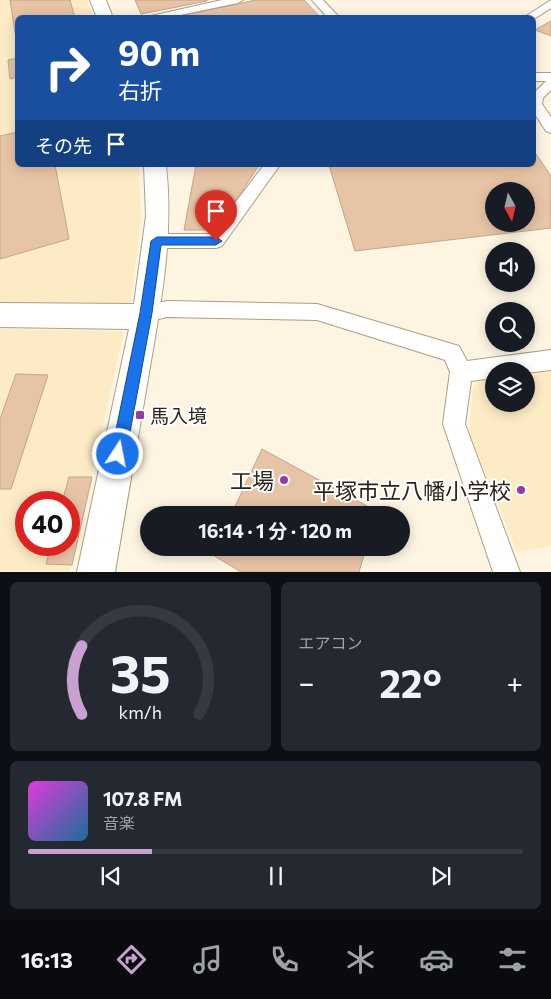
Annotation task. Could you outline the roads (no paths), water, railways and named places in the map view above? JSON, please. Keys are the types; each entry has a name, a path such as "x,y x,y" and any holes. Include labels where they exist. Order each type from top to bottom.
{"street":[{"path":"98,0 104,15"},
{"path":"162,15 238,0"},
{"path":"317,0 331,15"},
{"path":"533,15 551,3"},
{"path":"536,77 551,77"},
{"path":"536,100 537,97 551,83"},
{"path":"536,106 551,128"},
{"path":"96,572 146,313 157,241 158,189 155,167"},
{"path":"157,241 216,241 271,167"},
{"path":"0,315 130,317 167,309 317,312 452,353 461,372 454,424 507,572"},
{"path":"461,372 551,360"}],"place":[{"name":"馬入境","path":"140,415"},
{"name":"工場","path":"284,480"},
{"name":"平塚市立八幡小学校","path":"521,490"}]}
